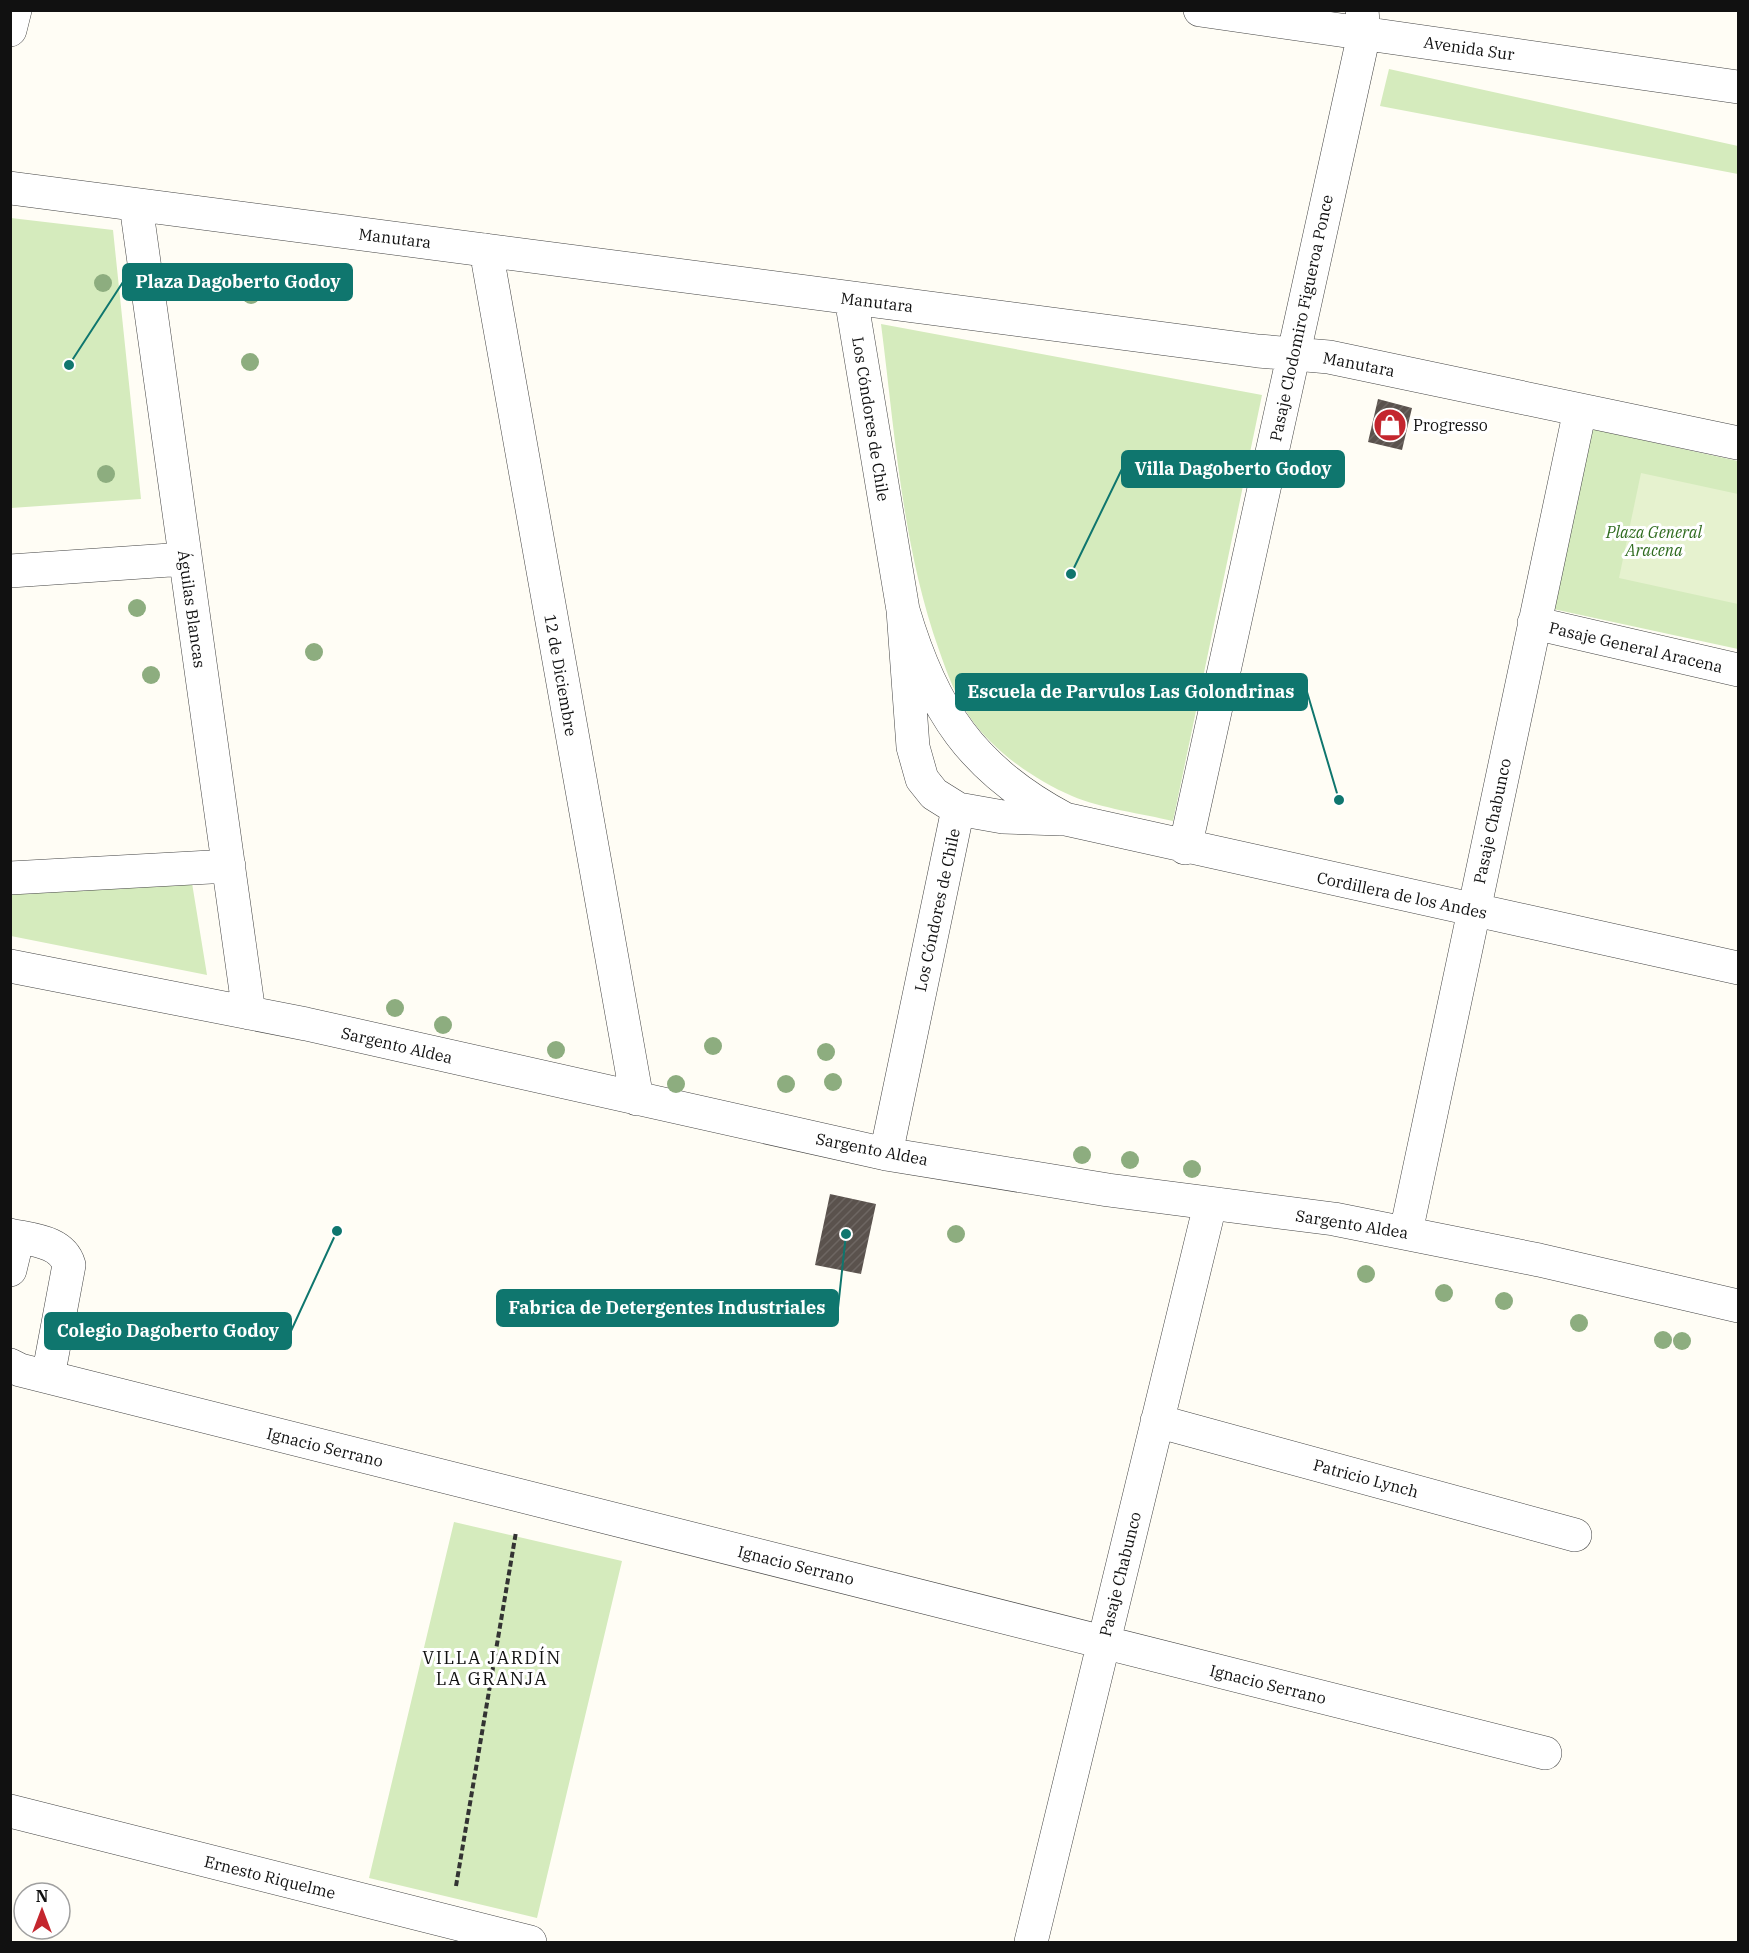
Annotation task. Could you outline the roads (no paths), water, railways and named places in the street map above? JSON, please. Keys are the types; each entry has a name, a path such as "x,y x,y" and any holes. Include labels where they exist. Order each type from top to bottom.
{"street":[{"path":"10,30 15,10"},
{"name":"Avenida Sur","path":"1200,10 1363,22 1738,87"},
{"name":"Pasaje Clodomiro Figueroa Ponce","path":"1185,848 1363,22"},
{"name":"Manutara","path":"10,188 851,298 1329,357 1738,443"},
{"name":"Águilas Blancas","path":"136,205 249,1013"},
{"name":"12 de Diciembre","path":"486,250 637,1099"},
{"name":"Los Cóndores de Chile","path":"851,298 903,610 906,681 916,763 922,779 934,794 958,809 886,1154"},
{"name":"Pasaje Chabunco","path":"1406,1232 1580,410"},
{"path":"10,571 185,559"},
{"name":"Los Cóndores de Chile","path":"903,610 922,668 941,708 982,759"},
{"name":"Pasaje General Aracena","path":"1534,623 1738,670"},
{"name":"Cordillera de los Andes","path":"982,759 1031,801 1065,819"},
{"name":"Cordillera de los Andes","path":"958,809 1014,818 1065,819 1185,848 1738,968"},
{"path":"10,878 229,866"},
{"name":"Sargento Aldea","path":"10,966 249,1013 886,1154 1210,1205 1334,1219 1406,1232 1738,1306"},
{"name":"Pasaje Chabunco","path":"1030,1942 1210,1205"},
{"path":"10,1270 14,1236 60,1248 69,1265 48,1377"},
{"name":"Ignacio Serrano","path":"10,1365 48,1377 1545,1754"},
{"name":"Patricio Lynch","path":"1157,1421 1575,1535"},
{"name":"Ernesto Riquelme","path":"10,1811 530,1942"}],"place":[{"name":"Plaza Dagoberto Godoy","path":"69,365"},
{"name":"Progresso","path":"1390,425"},
{"name":"Villa Dagoberto Godoy","path":"1071,574"},
{"name":"Escuela de Parvulos Las Golondrinas","path":"1339,800"},
{"name":"Colegio Dagoberto Godoy","path":"337,1231"},
{"name":"Fabrica de Detergentes Industriales","path":"846,1234"}],"district":[{"name":"VILLA JARDÍN LA GRANJA","path":"492,1667"}],"park label":[{"name":"Plaza General Aracena","path":"1654,541"}]}
